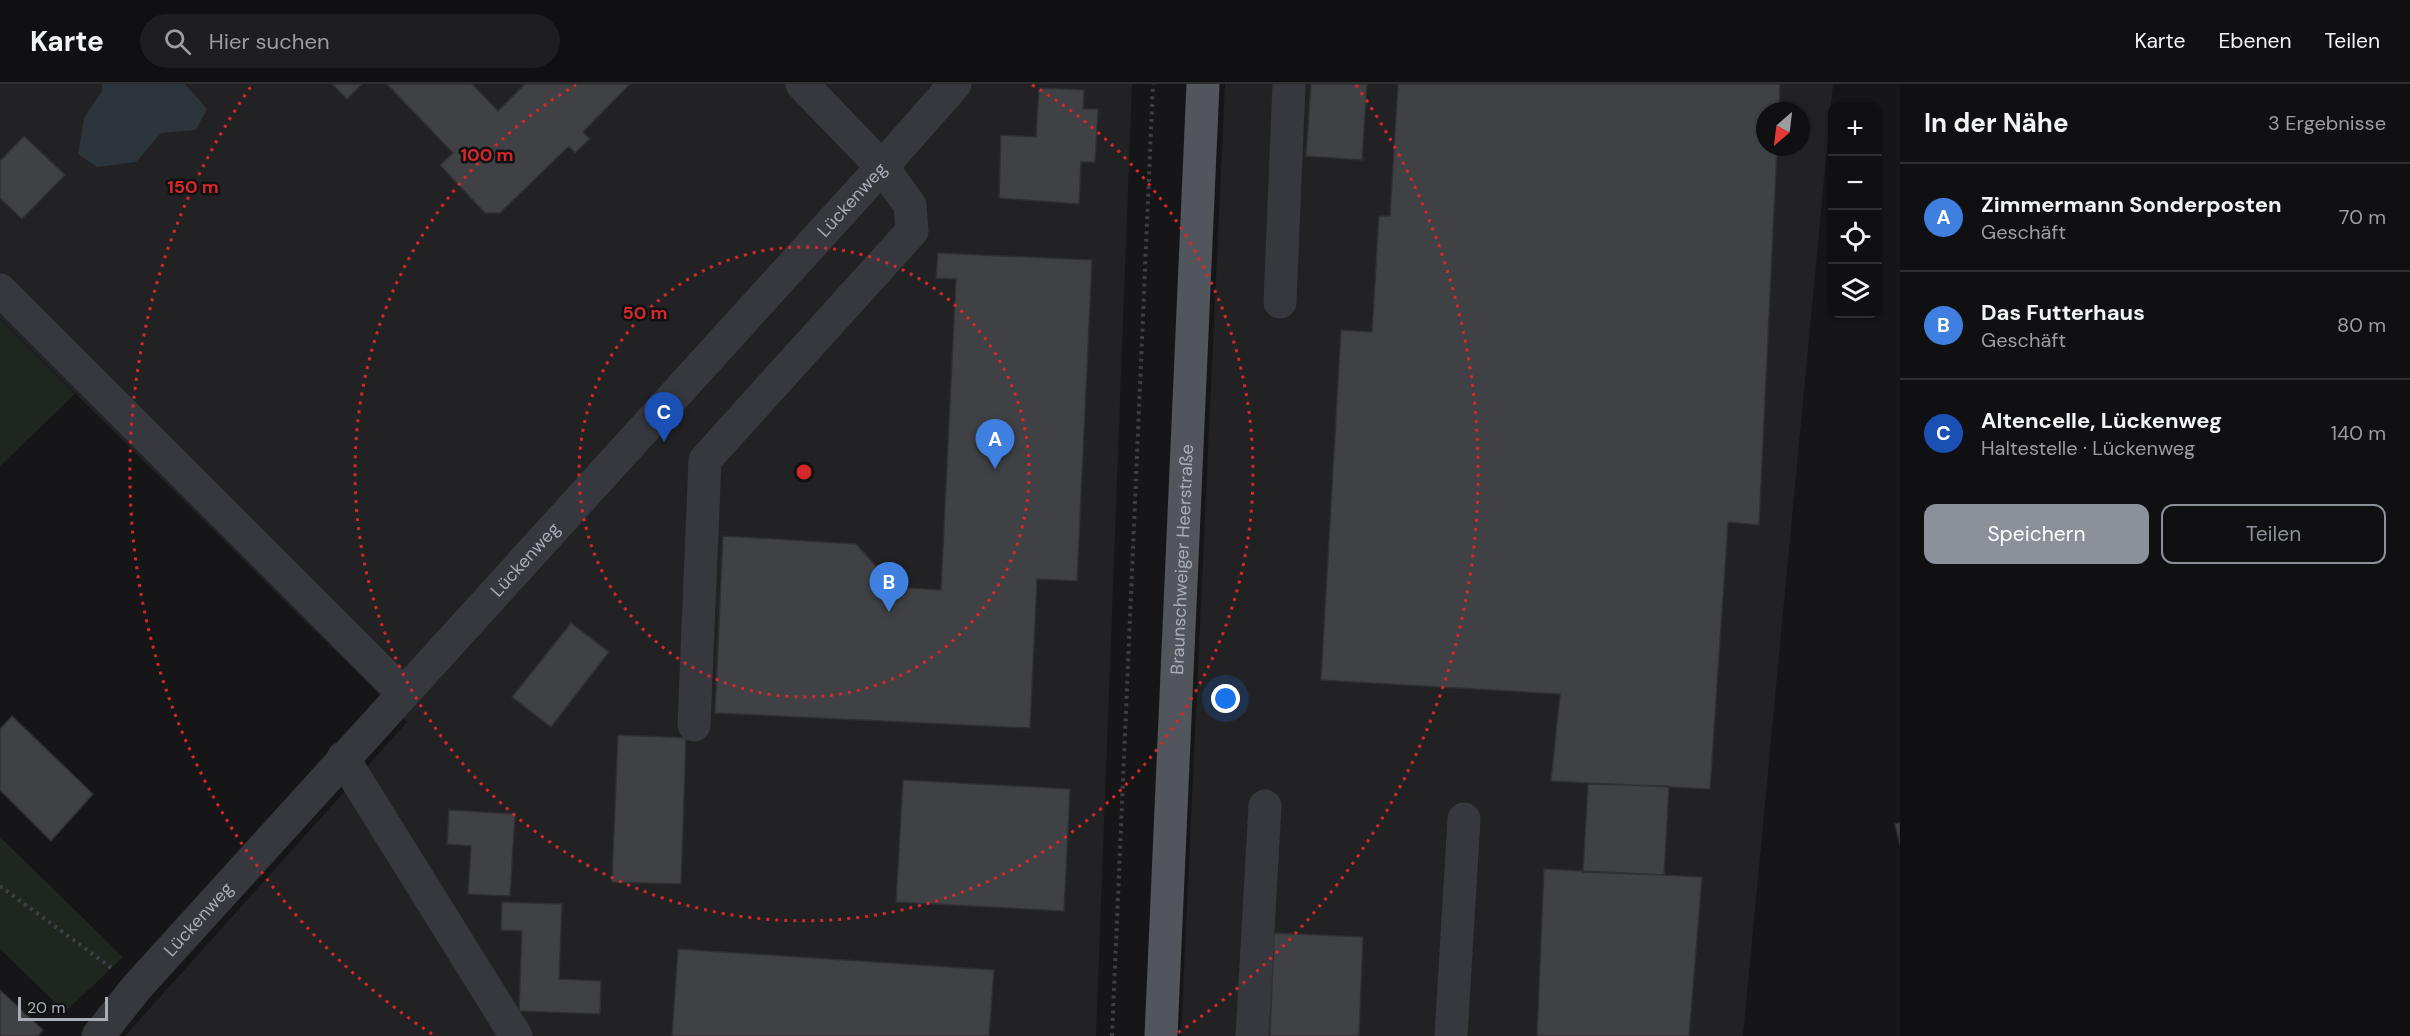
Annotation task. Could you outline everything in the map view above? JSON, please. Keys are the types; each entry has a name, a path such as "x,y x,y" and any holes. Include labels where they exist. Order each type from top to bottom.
{"main road":[{"name":"Braunschweiger Heerstraße","path":"1161,1036 1203,84"}],"street":[{"path":"694,725 705,460 912,231 910,205 882,167 802,84"},
{"name":"Lückenweg","path":"98,1036 137,987 343,758 955,84"},
{"path":"1280,302 1289,84"},
{"path":"0,290 403,693"},
{"path":"343,758 516,1036"},
{"path":"1252,1036 1265,806"},
{"path":"1451,1036 1464,819"}],"path":[{"path":"1112,1036 1153,84"},
{"path":"0,886 137,987"}],"shaded area":[{"path":"0,84 1132,84 1096,1036 125,1036 407,722 0,319"},
{"path":"102,84 185,84 207,109 196,130 161,133 136,162 97,167 78,154 84,118 102,91"},
{"path":"1225,84 1833,84 1831,102 1828,102 1828,137 1743,1036 1181,1036"},
{"path":"0,319 75,394 0,466"},
{"path":"0,837 123,957 65,1012 0,949"}],"building":[{"path":"332,84 362,84 347,99"},
{"path":"387,84 472,84 498,111 525,84 630,84 583,132 590,139 575,153 569,146 500,213 485,213 440,165 453,153"},
{"path":"1311,84 1367,84 1362,160 1306,156"},
{"path":"1398,84 1780,84 1779,102 1756,102 1756,156 1777,156 1759,525 1728,522 1710,789 1551,781 1560,694 1321,680 1341,330 1372,332 1379,216 1390,216"},
{"path":"1039,88 1084,90 1083,109 1098,109 1095,162 1081,162 1079,204 999,198 1001,135 1036,137"},
{"path":"24,136 65,175 22,219 0,198 0,161"},
{"path":"938,253 1092,260 1077,581 1037,579 1030,728 715,713 723,536 856,544 895,587 941,590 956,279 936,278"},
{"path":"571,623 609,652 551,727 512,697"},
{"path":"12,716 93,794 51,841 0,790 0,729"},
{"path":"618,735 686,738 681,884 612,882"},
{"path":"903,780 1070,789 1064,911 896,902"},
{"path":"1588,784 1669,786 1664,875 1583,872"},
{"path":"449,810 515,814 510,896 468,894 471,846 447,844"},
{"path":"1900,823 1900,845 1895,824"},
{"path":"1544,869 1702,877 1689,1036 1537,1036"},
{"path":"502,902 562,904 559,979 601,981 600,1014 519,1011 522,931 501,930"},
{"path":"1274,933 1363,937 1359,1036 1270,1036"},
{"path":"678,949 994,970 989,1036 672,1036"},
{"path":"0,990 43,1030 38,1036 0,1036"}],"place":[{"name":"Altencelle, Lückenweg","path":"664,442"},
{"name":"Zimmermann Sonderposten","path":"995,469"},
{"name":"Das Futterhaus","path":"889,612"}]}
